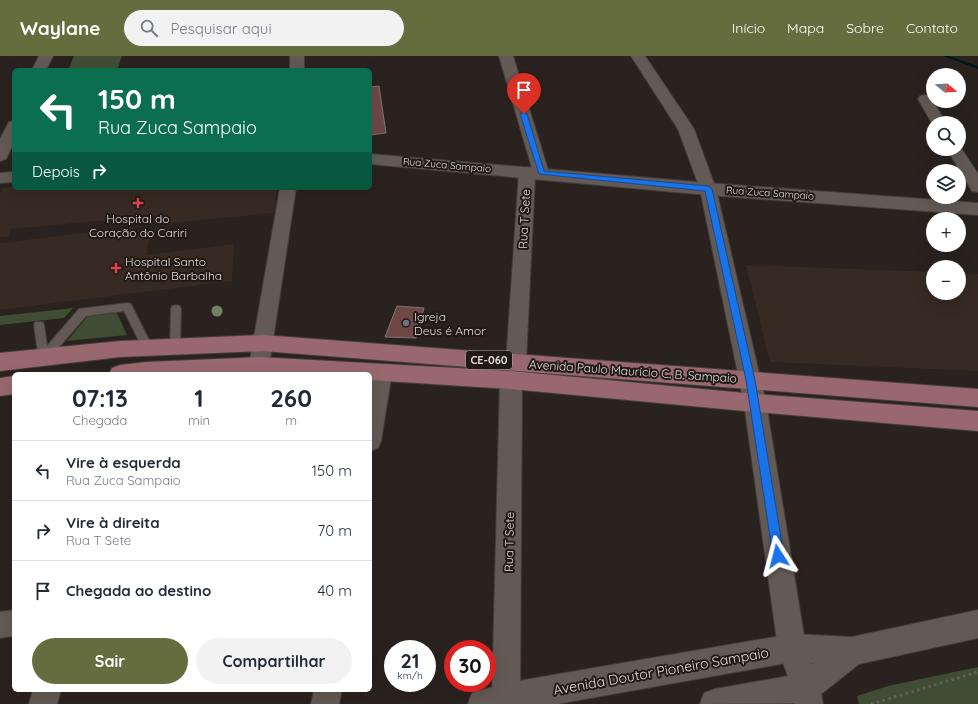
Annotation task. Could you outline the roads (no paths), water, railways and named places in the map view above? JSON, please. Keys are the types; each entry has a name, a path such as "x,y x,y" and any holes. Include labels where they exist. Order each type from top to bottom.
{"main road":[{"name":"Avenida Paulo Maurício C. B. Sampaio","path":"0,362 148,348 263,343 514,371 753,391 978,421"},
{"name":"Avenida Paulo Maurício C. B. Sampaio","path":"162,372 258,366 382,372 514,371"},
{"path":"0,387 12,385"},
{"name":"Avenida Paulo Maurício C. B. Sampaio","path":"753,391 978,398"}],"street":[{"path":"40,68 46,56"},
{"path":"297,56 297,68"},
{"name":"Rua T Sete","path":"499,702 514,371 534,172 506,56"},
{"path":"638,56 686,128 708,189 753,391 792,648 807,696"},
{"path":"925,99 935,116"},
{"path":"0,156 12,129"},
{"path":"959,156 978,187"},
{"name":"Rua Zuca Sampaio","path":"372,159 534,172 708,189 978,209"},
{"path":"0,178 12,177"},
{"path":"258,366 288,190"},
{"path":"372,430 382,372"},
{"path":"0,625 12,623"},
{"path":"715,704 807,696 852,651 978,624"},
{"name":"Avenida Doutor Pioneiro Sampaio","path":"499,702 792,648 852,651"},
{"path":"43,704 46,692"},
{"path":"325,704 328,692"}],"lane":[{"path":"43,358 83,312 127,307 148,348"},
{"path":"175,347 176,309"},
{"path":"39,325 43,358"}],"waterway":[{"path":"945,56 978,68"}],"place":[{"name":"Hospital do Coração do Cariri","path":"138,203"},
{"name":"Hospital Santo Antônio Barbalha","path":"116,268"},
{"name":"Igreja Deus é Amor","path":"406,323"}]}
